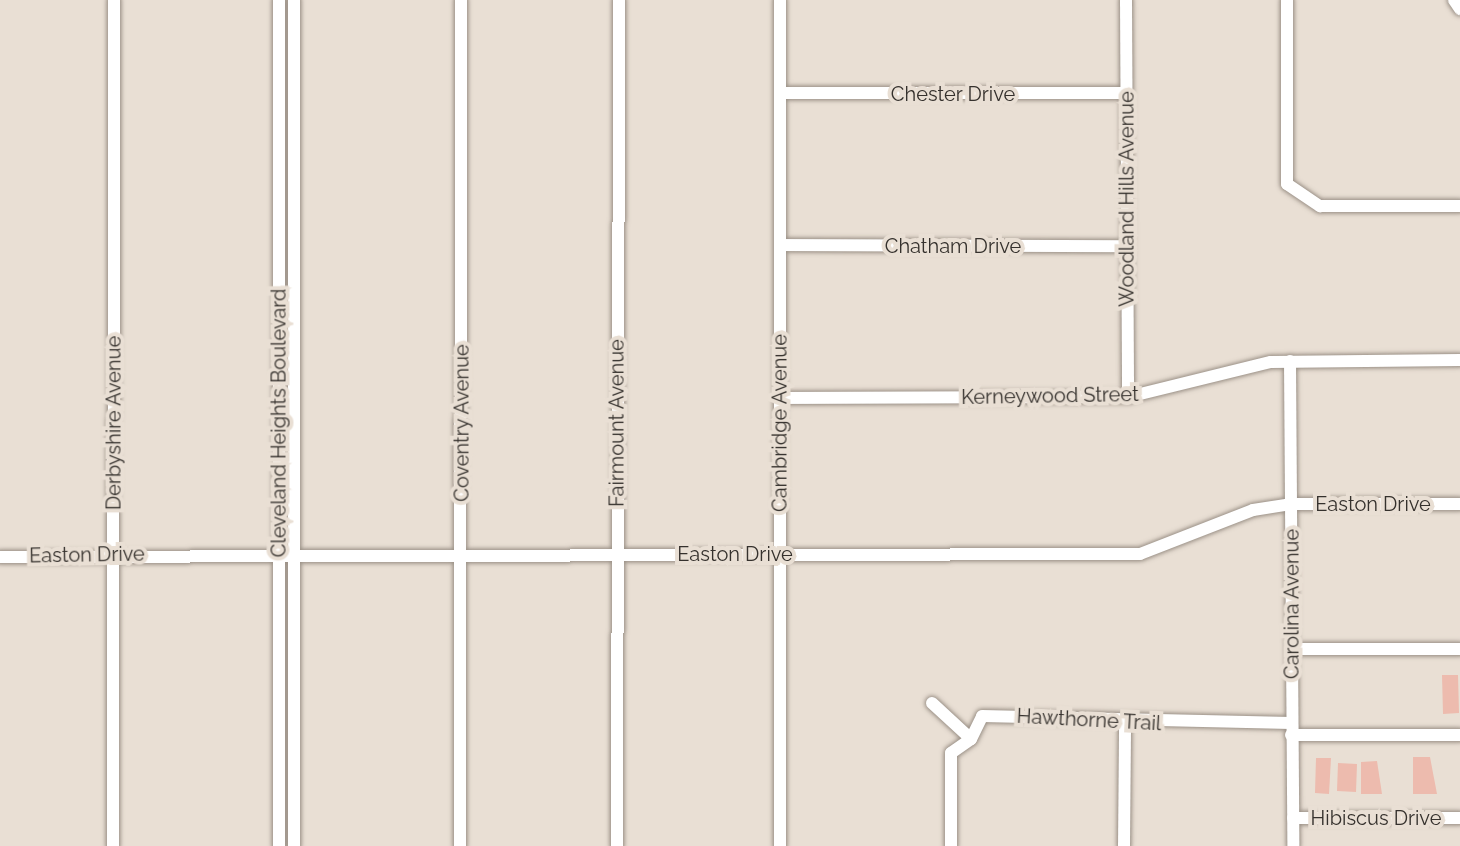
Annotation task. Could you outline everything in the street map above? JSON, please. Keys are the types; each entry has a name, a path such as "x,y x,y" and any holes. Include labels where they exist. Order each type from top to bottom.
{"street":[{"name":"Derbyshire Avenue","path":"113,846 114,0"},
{"name":"Cleveland Heights Boulevard","path":"279,0 279,843"},
{"name":"Cleveland Heights Boulevard","path":"294,0 294,843"},
{"name":"Coventry Avenue","path":"460,846 461,0"},
{"name":"Fairmount Avenue","path":"617,846 619,0"},
{"name":"Cambridge Avenue","path":"780,0 780,846"},
{"name":"Woodland Hills Avenue","path":"1126,0 1128,397"},
{"path":"1287,0 1287,184 1320,206 1460,206"},
{"path":"1454,0 1460,9"},
{"name":"Chester Drive","path":"780,93 1127,93"},
{"name":"Chatham Drive","path":"780,245 1125,246"},
{"path":"279,246 295,246"},
{"name":"Kerneywood Street","path":"780,398 1128,397 1290,361 1460,360"},
{"name":"Carolina Avenue","path":"1290,361 1293,846"},
{"name":"Easton Drive","path":"0,557 462,553 1140,554 1253,510 1291,504 1460,504"},
{"path":"1293,649 1460,649"},
{"path":"932,703 971,739"},
{"name":"Hawthorne Trail","path":"951,846 951,753 971,739 982,716 1460,735"},
{"path":"1124,846 1125,722"},
{"name":"Hibiscus Drive","path":"1293,818 1460,818"},
{"path":"279,843 294,843"}],"building":[{"path":"1442,675 1458,675 1459,713 1443,714"},
{"path":"1413,757 1430,757 1437,794 1413,794"},
{"path":"1316,758 1331,758 1329,794 1315,793"},
{"path":"1377,761 1382,794 1361,794 1361,762"},
{"path":"1338,763 1357,764 1356,792 1337,791"}]}
